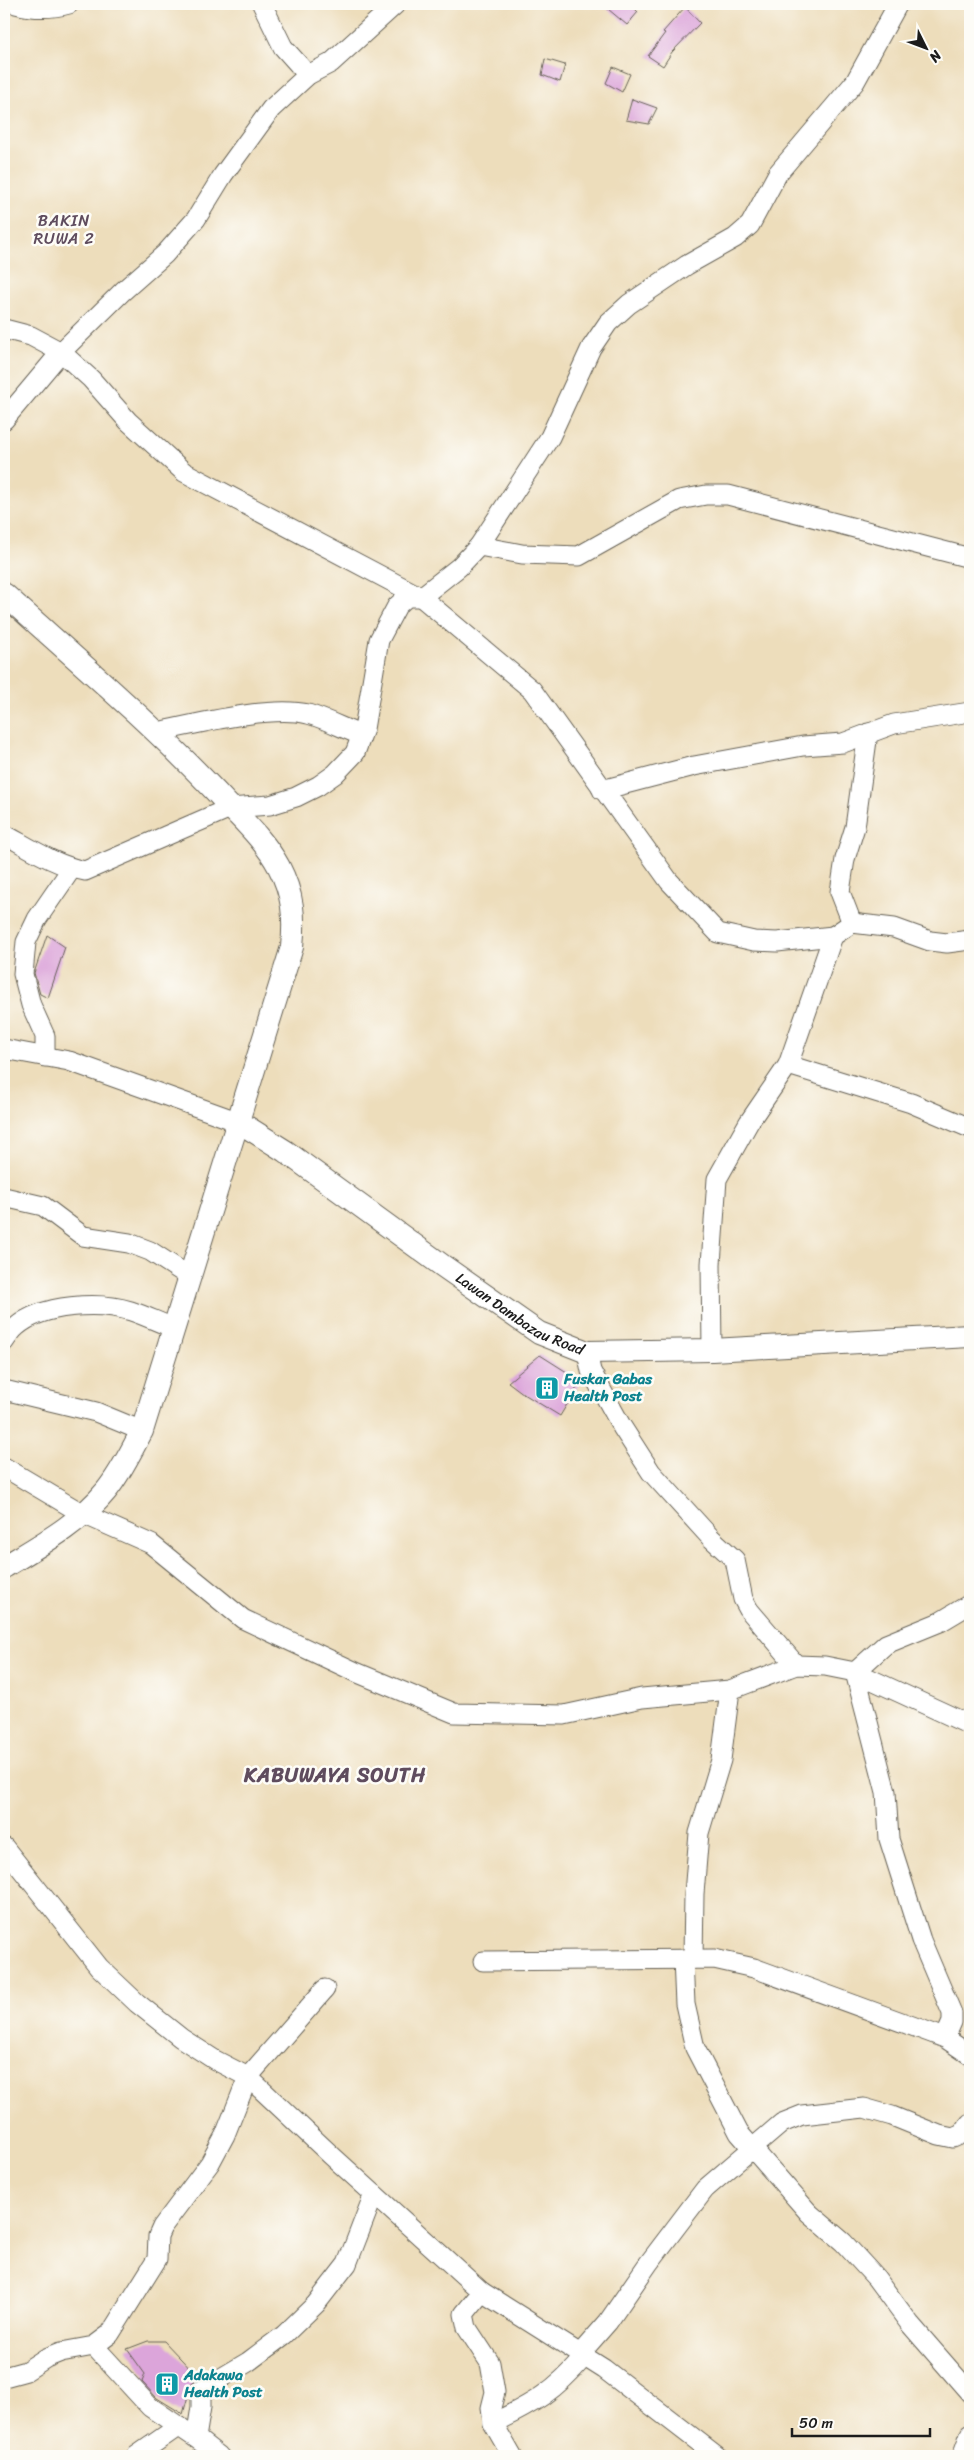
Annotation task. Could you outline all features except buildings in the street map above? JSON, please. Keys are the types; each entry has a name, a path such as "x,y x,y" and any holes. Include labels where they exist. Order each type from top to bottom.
{"main road":[{"path":"4,594 157,732 264,844 278,865 293,903 295,920 292,947 142,1431 122,1469 106,1492 83,1514 52,1538 4,1567"},
{"name":"Lawan Dambazau Road","path":"238,1122 285,1151 443,1266 539,1332 586,1352 712,1350 970,1336"}],"street":[{"path":"16,4 30,7 54,8 69,4"},
{"path":"262,4 283,47 308,75"},
{"path":"4,420 61,352 123,291 165,254 196,219 223,175 271,109 308,75 331,63 396,4"},
{"path":"4,834 46,858 72,868 84,870 230,808 270,805 296,797 318,786 335,774 355,753 364,729 379,640 396,606 407,597 421,597 459,567 479,546 550,437 591,348 608,323 637,298 686,265 735,238 750,225 778,172 855,82 898,4"},
{"path":"4,329 31,336 61,352 91,379 128,421 184,472 421,597 532,690 669,881 718,933 754,941 769,942 834,936 852,923 894,928 930,941 946,943 970,940"},
{"path":"479,546 522,554 579,556 679,500 706,495 728,495 970,558"},
{"path":"157,732 222,719 286,712 308,714 361,736"},
{"path":"602,790 694,766 803,746 843,743 894,724 970,712"},
{"path":"852,923 840,892 845,860 856,827 868,733"},
{"path":"45,1057 46,1036 31,1005 23,974 26,942 37,920 72,868"},
{"path":"712,1350 711,1264 717,1179 749,1122 788,1064 834,936"},
{"path":"4,1049 69,1062 238,1122"},
{"path":"788,1064 911,1103 970,1128"},
{"path":"4,1197 43,1206 83,1236 129,1243 150,1251 190,1277"},
{"path":"4,1341 16,1327 33,1317 64,1307 100,1306 130,1311 174,1328"},
{"path":"586,1352 591,1372 622,1427 651,1472 711,1538 735,1560 743,1599 749,1610 796,1664"},
{"path":"4,1390 96,1412 142,1431"},
{"path":"4,1467 83,1514 151,1544 243,1619 358,1673 454,1713 564,1715 642,1698 730,1690 796,1664 825,1666 855,1672 937,1712 969,1723"},
{"path":"855,1672 886,1644 940,1622 970,1604"},
{"path":"855,1672 886,1792 889,1839 904,1892 921,1940 952,2012 950,2031 946,2038"},
{"path":"730,1690 721,1760 700,1833 694,1894 685,2004 695,2048 739,2133 810,2213 843,2242 876,2278 910,2324 970,2392"},
{"path":"4,1847 99,1967 130,1997 181,2038 248,2078 482,2292 604,2369 716,2456"},
{"path":"483,1961 714,1959 754,1968 946,2038 970,2055"},
{"path":"4,2377 26,2371 46,2358 61,2352 94,2346 110,2334 121,2319 156,2259 158,2236 162,2227 210,2164 225,2135 248,2078 325,1988"},
{"path":"493,2423 534,2403 566,2377 704,2189 782,2123 802,2115 864,2108 892,2116 939,2136 953,2138 962,2134 970,2123"},
{"path":"196,2438 201,2407 201,2390 241,2366 284,2336 316,2304 347,2264 374,2194"},
{"path":"482,2292 464,2314 467,2328 491,2369 495,2392 491,2408 493,2423 512,2456"},
{"path":"94,2346 150,2408 179,2426 219,2456"},
{"path":"136,2456 179,2426"},
{"path":"962,2456 970,2434"}],"place":[{"name":"Fuskar Gabas Health Post","path":"547,1388"},
{"name":"Adakawa Health Post","path":"167,2384"}],"district":[{"name":"BAKIN RUWA 2","path":"64,229"},
{"name":"KABUWAYA SOUTH","path":"335,1775"}]}
